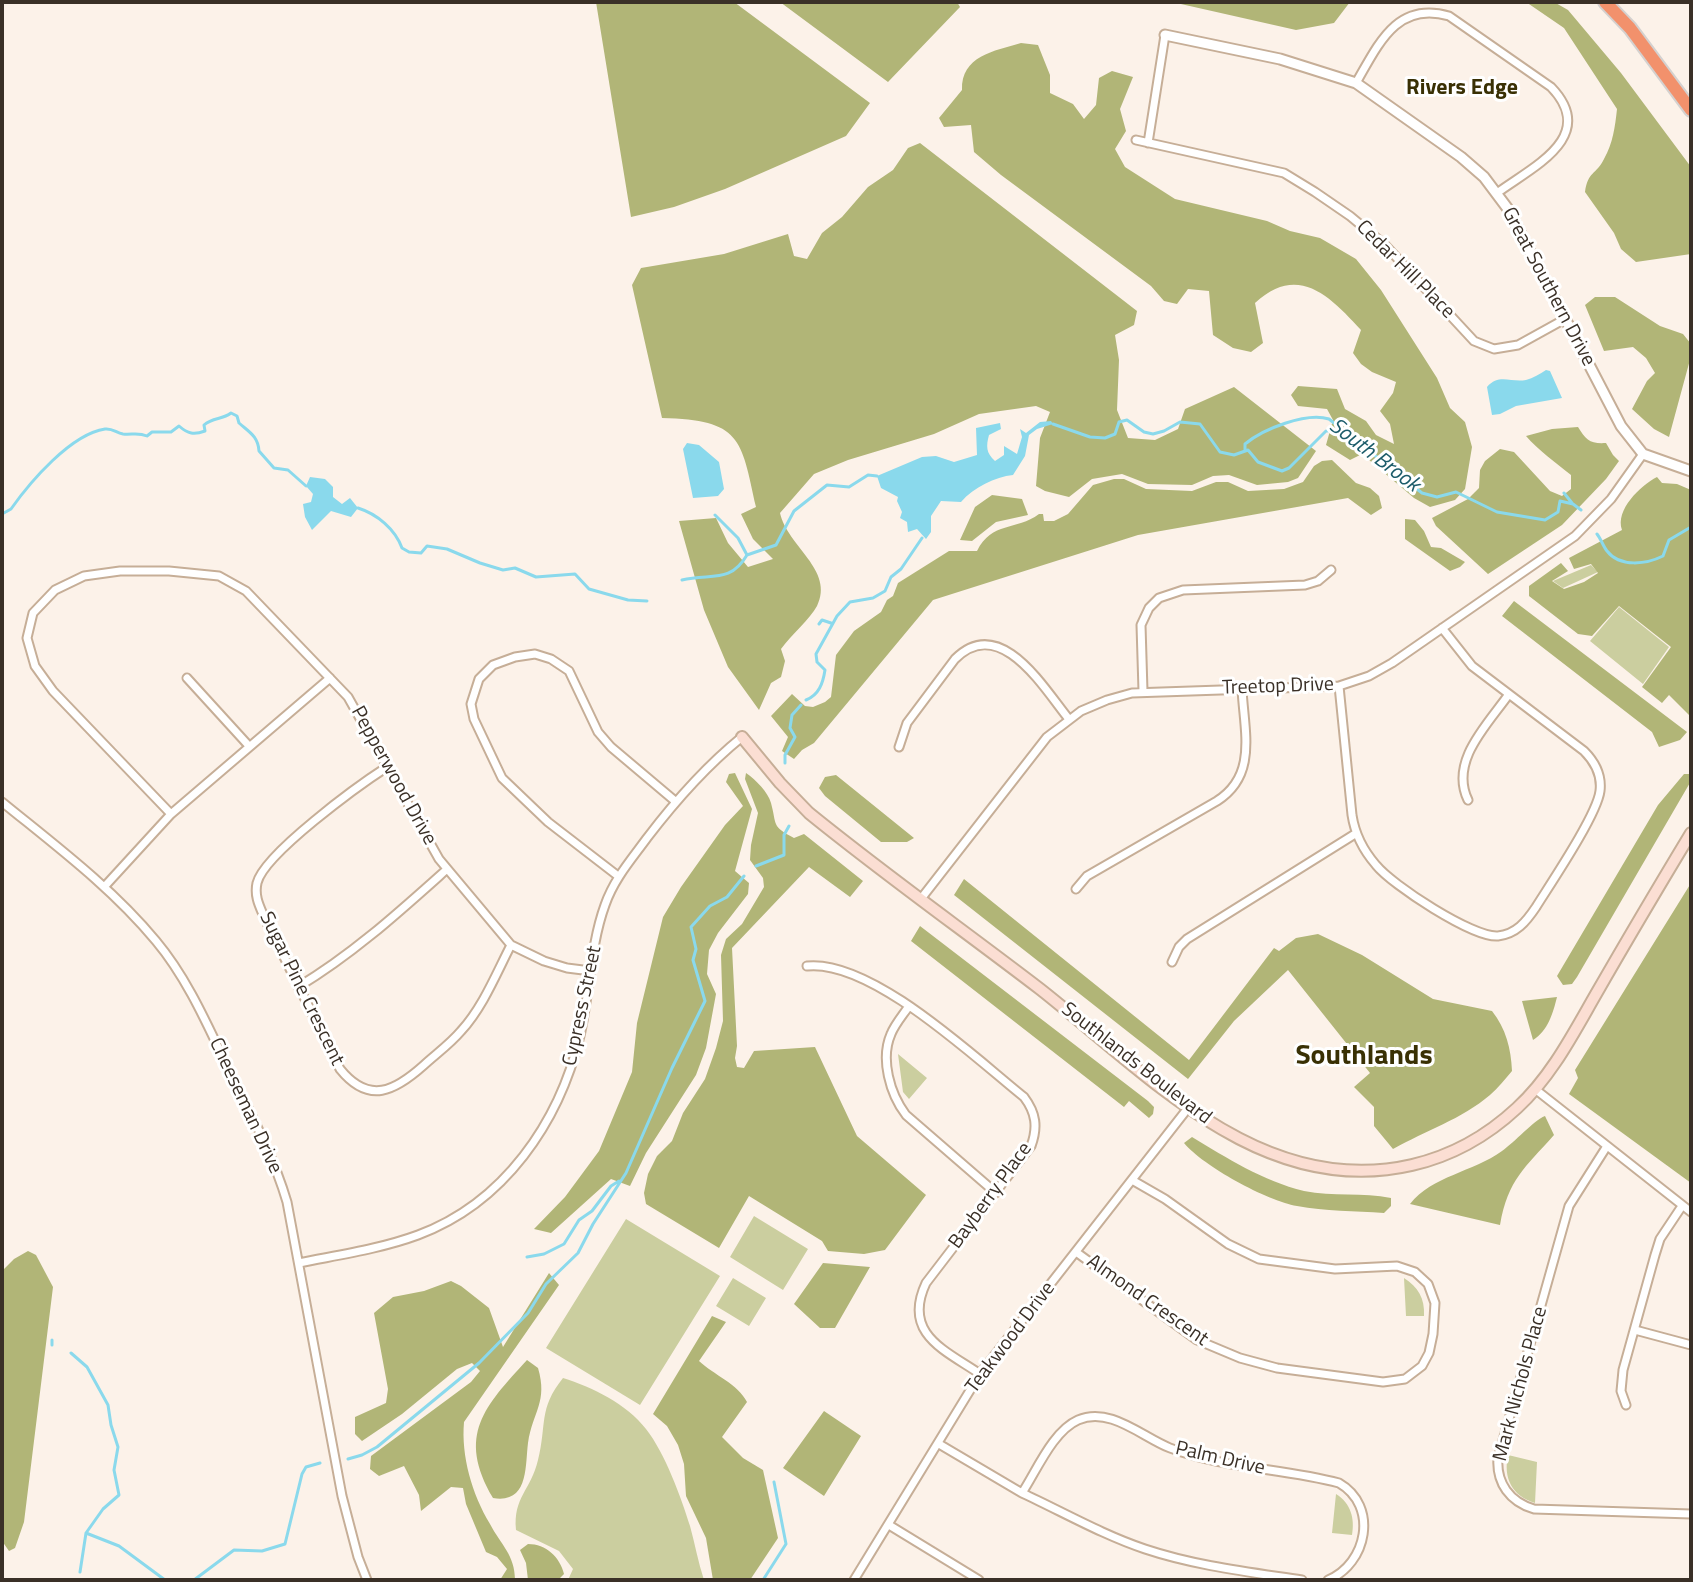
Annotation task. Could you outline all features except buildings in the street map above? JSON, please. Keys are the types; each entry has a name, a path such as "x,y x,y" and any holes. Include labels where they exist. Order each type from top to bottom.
{"highway":[{"path":"1605,2 1630,28 1691,110"}],"main road":[{"name":"Southlands Boulevard","path":"742,737 773,776 809,813 1001,959 1188,1108 1262,1151 1287,1161 1339,1171 1368,1171 1411,1165 1451,1152 1497,1126 1535,1089 1570,1040 1691,833"}],"street":[{"path":"1356,83 1393,27 1410,14 1432,11 1449,16 1551,87 1559,95 1566,111 1567,130 1562,144 1497,193"},
{"name":"Great Southern Drive","path":"1165,35 1280,59 1356,83 1461,157 1497,193 1508,209 1613,413 1643,454"},
{"path":"1148,143 1165,35"},
{"name":"Cedar Hill Place","path":"1136,140 1284,173 1350,216 1385,245 1474,341 1494,349 1518,345 1565,319"},
{"path":"1643,454 1691,471"},
{"name":"Treetop Drive","path":"920,900 1037,748 1068,718 1107,700 1143,691 1339,686 1369,676 1583,529 1611,499 1643,454"},
{"path":"1143,691 1141,625 1149,608 1159,598 1183,590 1305,585 1318,581 1331,570"},
{"name":"Pepperwood Drive","path":"171,814 53,691 35,666 27,638 33,613 55,590 84,576 120,571 169,571 219,576 246,591 348,697 446,870 511,945 544,961 591,971"},
{"path":"1339,686 1350,806 1355,834 1367,855 1388,878 1480,934 1497,936 1521,926 1536,907 1590,815 1599,797 1600,782 1596,767 1584,751 1464,658 1442,628"},
{"path":"899,747 901,733 909,719 955,659 979,646 998,647 1014,654 1068,718"},
{"path":"618,876 548,822 502,778 474,719 471,704 479,679 493,665 515,657 535,654 551,659 569,671 598,732 611,747 675,801"},
{"path":"187,678 249,746"},
{"path":"105,886 171,814 330,678"},
{"path":"1076,889 1091,874 1217,801 1237,786 1245,763 1242,689"},
{"path":"1468,800 1463,790 1462,768 1474,744 1509,694"},
{"name":"Cypress Street","path":"299,1263 417,1235 463,1213 529,1151 559,1102 578,1045 600,920 618,876 675,801 742,737"},
{"name":"Sugar Pine Crescent","path":"387,767 351,791 273,859 261,873 256,896 340,1069 358,1087 378,1091 394,1088 410,1078 461,1031 484,997 511,945"},
{"name":"Cheeseman Drive","path":"2,802 105,886 156,941 202,1014 275,1164 287,1202 342,1496 367,1580"},
{"path":"1172,962 1176,951 1187,939 1355,834"},
{"path":"298,987 333,966 365,941 446,870"},
{"name":"Bayberry Place","path":"807,966 822,964 863,979 909,1006 1024,1097 1032,1108 1036,1132 1031,1146 926,1283 921,1294 918,1314 922,1330 928,1338 980,1374"},
{"path":"909,1006 887,1044 889,1076 897,1103 906,1115 996,1193"},
{"path":"1535,1089 1691,1212"},
{"name":"Teakwood Drive","path":"854,1580 980,1374 1188,1108"},
{"name":"Mark Nichols Place","path":"1607,1146 1569,1206 1498,1458 1498,1472 1509,1494 1534,1509 1691,1514"},
{"name":"Almond Crescent","path":"1076,1252 1197,1340 1240,1358 1277,1368 1383,1382 1405,1379 1422,1366 1433,1334 1435,1303 1428,1284 1415,1272 1397,1266 1335,1269 1259,1259 1228,1244 1165,1199 1132,1180"},
{"path":"1626,1405 1621,1383 1660,1239 1682,1206"},
{"path":"1635,1330 1691,1345"},
{"name":"Palm Drive","path":"1022,1493 1059,1435 1069,1425 1089,1417 1103,1416 1167,1447 1191,1455 1245,1468 1339,1483 1353,1494 1361,1508 1362,1534 1359,1551 1352,1563 1342,1574 1328,1580"},
{"path":"939,1444 1022,1493 1104,1533 1164,1555 1213,1567 1302,1580"},
{"path":"889,1525 975,1579"}],"green space":[{"path":"596,2 734,2 870,103 846,136 725,189 674,207 631,217"},
{"path":"780,2 957,2 960,7 888,82"},
{"path":"1172,2 1350,2 1334,23 1296,30"},
{"path":"1526,2 1554,2 1568,10 1621,73 1691,167 1691,254 1636,262 1621,249 1614,233 1585,192 1588,180 1610,147 1617,109 1564,28"},
{"path":"1021,43 1038,45 1050,75 1050,93 1073,104 1084,119 1096,105 1099,78 1112,71 1133,77 1120,109 1126,131 1115,149 1125,167 1175,199 1267,221 1290,231 1320,238 1356,259 1381,290 1437,378 1450,408 1465,422 1472,447 1465,489 1455,500 1430,507 1414,498 1362,454 1350,460 1326,445 1333,420 1327,409 1298,406 1291,395 1298,386 1337,389 1345,409 1366,421 1376,435 1394,444 1390,424 1380,411 1393,393 1396,382 1361,364 1353,353 1361,330 1325,296 1299,285 1271,291 1255,303 1263,343 1251,352 1233,348 1213,335 1209,291 1188,289 1177,304 1164,301 1151,286 974,152 971,125 944,127 939,118 962,90 963,79 973,62 990,52"},
{"path":"920,143 1137,311 1134,325 1115,335 1119,360 1117,410 1128,438 1155,440 1178,429 1185,409 1234,387 1316,451 1298,478 1288,482 1257,485 1229,475 1213,476 1192,485 1148,484 1122,474 1092,479 1069,497 1036,486 1040,438 1050,412 1036,406 979,414 934,434 848,460 814,474 780,513 784,525 815,569 821,593 814,611 781,649 785,661 781,677 771,683 759,710 728,667 704,610 679,521 716,518 728,543 748,567 773,559 753,539 741,514 756,507 746,464 733,437 723,429 708,423 662,418 632,285 641,268 724,254 788,234 794,256 807,259 822,233 842,217 868,187 893,170 908,148"},
{"path":"1595,297 1615,297 1660,326 1683,334 1691,344 1691,356 1669,437 1654,429 1632,409 1647,381 1655,373 1646,358 1633,347 1604,351 1585,305"},
{"path":"1578,427 1589,440 1606,443 1619,461 1562,525 1488,574 1436,526 1432,518 1468,499 1479,488 1480,470 1485,461 1500,449 1514,452 1550,491 1562,496 1571,489 1571,475 1526,436 1552,429"},
{"path":"1332,460 1356,483 1370,488 1379,496 1382,508 1371,515 1348,498 1138,535 933,600 814,743 794,759 782,751 788,737 771,716 792,694 805,706 813,707 831,697 836,655 854,631 881,612 898,583 949,551 977,551 990,535 1039,514 1043,514 1044,521 1054,521 1068,514 1093,485 1114,479 1124,479 1146,489 1192,491 1216,482 1228,482 1248,491 1284,489 1303,482 1314,466 1322,461"},
{"path":"1657,477 1662,483 1677,484 1691,490 1691,717 1669,695 1662,703 1642,687 1671,647 1619,606 1592,636 1578,634 1529,596 1529,586 1561,563 1568,571 1552,581 1564,589 1598,573 1591,564 1574,569 1569,558 1622,530 1622,515 1630,499"},
{"path":"992,495 1022,499 1028,515 996,522 972,541 960,540 975,507"},
{"path":"1405,519 1415,520 1431,547 1441,548 1465,562 1450,571 1405,539"},
{"path":"1591,565 1598,572 1563,588 1553,581"},
{"path":"1514,601 1687,732 1680,740 1659,747 1652,732 1502,616"},
{"path":"1619,607 1669,647 1643,684 1590,641"},
{"path":"735,773 752,809 735,871 749,883 748,894 709,950 707,974 716,994 706,1048 696,1075 646,1153 630,1186 611,1179 551,1233 534,1229 565,1197 599,1151 632,1072 637,1023 663,917 725,825 743,806 726,782 729,774"},
{"path":"746,773 767,795 776,824 782,831 794,838 804,834 863,881 850,897 809,867 732,948 737,1067 744,1068 754,1051 815,1047 857,1136 926,1195 885,1250 864,1254 828,1251 822,1241 749,1196 719,1248 646,1204 644,1193 648,1174 657,1156 672,1141 683,1113 705,1079 716,1048 723,1021 721,955 726,939 742,924 764,887 763,878 750,860 758,813 745,779"},
{"path":"1684,774 1691,774 1691,781 1577,977 1572,984 1563,985 1557,976 1658,805"},
{"path":"836,775 914,838 907,842 881,842 819,788 825,777"},
{"path":"964,879 1189,1060 1274,948 1279,951 1296,938 1318,934 1362,955 1433,999 1492,1011 1507,1039 1512,1071 1479,1103 1393,1149 1374,1126 1374,1107 1354,1087 1370,1073 1288,970 1234,1021 1188,1079 954,895"},
{"path":"1691,883 1691,1183 1569,1094 1578,1078 1575,1070"},
{"path":"920,926 1148,1101 1154,1107 1153,1114 1149,1118 1129,1101 1124,1107 911,941"},
{"path":"1557,997 1546,1027 1533,1040 1522,1001"},
{"path":"898,1054 927,1078 909,1099 903,1092"},
{"path":"1545,1116 1554,1135 1513,1185 1500,1225 1410,1204 1441,1180 1502,1151"},
{"path":"1192,1137 1246,1168 1289,1187 1315,1193 1391,1198 1391,1206 1384,1213 1318,1209 1284,1203 1253,1190 1205,1162 1184,1143"},
{"path":"754,1216 808,1249 783,1290 730,1257"},
{"path":"626,1219 720,1276 640,1405 546,1348"},
{"path":"28,1251 36,1255 53,1287 24,1522 15,1548 9,1551 2,1541 2,1271"},
{"path":"823,1263 870,1267 835,1328 820,1328 794,1304"},
{"path":"549,1273 559,1285 464,1422 464,1448 473,1488 513,1564 515,1580 500,1580 507,1569 497,1557 486,1552 466,1504 463,1488 451,1487 421,1511 419,1495 404,1466 379,1476 370,1469 371,1456 471,1382 480,1371 472,1363 457,1369 402,1414 362,1441 355,1434 355,1417 386,1403 388,1389 374,1313 393,1297 424,1291 451,1281 489,1308 503,1347"},
{"path":"733,1278 766,1298 749,1326 716,1306"},
{"path":"1404,1278 1420,1294 1424,1316 1406,1316"},
{"path":"712,1316 726,1322 699,1361 732,1385 747,1402 722,1437 743,1458 763,1470 778,1538 750,1580 713,1580 706,1538 686,1496 684,1464 678,1445 667,1426 653,1414"},
{"path":"527,1360 538,1368 541,1398 530,1432 523,1481 513,1495 493,1498 482,1476 476,1439 488,1407"},
{"path":"563,1378 586,1386 619,1404 638,1420 653,1439 682,1502 704,1580 568,1580 573,1569 559,1551 516,1530 517,1509 535,1470 541,1448 546,1408"},
{"path":"824,1411 861,1436 824,1496 783,1468"},
{"path":"1508,1455 1537,1462 1535,1503 1520,1496 1511,1485 1507,1471"},
{"path":"1336,1494 1351,1512 1352,1535 1332,1533"},
{"path":"528,1544 541,1546 556,1557 564,1574 558,1580 528,1580 526,1563 520,1550"}],"water":[{"path":"1550,371 1562,398 1516,406 1492,415 1487,387 1496,380 1526,380"},
{"path":"1051,421 1053,424 1029,435 1025,456 1013,475 985,484 961,502 941,501 931,516 931,532 926,539 917,529 908,532 907,522 900,518 902,512 898,497 881,488 877,476 922,457 936,456 954,462 977,455 976,428 1000,423 1001,429 989,435 987,443 988,452 995,461 1004,455 1004,446 1017,454 1022,437 1020,429 1026,433 1040,422"},
{"path":"687,443 699,445 719,462 724,489 718,496 693,498 683,449"},
{"path":"310,477 325,479 333,487 333,497 342,504 350,498 358,508 351,517 331,511 312,530 303,504 311,502 313,494 306,486"}],"waterway":[{"name":"South Brook","path":"2,514 11,509 65,449 92,433 108,429 147,436 152,432 171,432 179,426 188,432 198,433 205,431 207,422 231,413 255,438 259,451 274,468 288,470 306,486"},
{"name":"South Brook","path":"1245,451 1245,444 1273,428 1320,417 1329,419 1422,493 1437,497 1456,492 1497,512 1545,520 1558,512 1560,501 1581,510"},
{"path":"1053,424 1090,437 1105,438 1115,434 1119,422 1127,420 1144,432 1153,434 1180,422 1200,424 1220,452 1234,455 1248,450 1258,462 1282,471 1289,468 1326,431 1341,430"},
{"name":"South Brook","path":"682,580 727,574 747,555 776,545 794,511 827,485 849,487 868,475 877,476"},
{"path":"1564,493 1572,503"},
{"name":"South Brook","path":"358,508 384,523 402,548 409,552 421,553 427,546 447,549 503,570 515,568 536,577 575,574 589,589 628,600 647,601"},
{"path":"715,515 738,538 747,555"},
{"name":"South Brook","path":"1597,534 1612,556 1626,562 1642,562 1663,556 1669,540 1691,527"},
{"path":"806,700 822,684 825,670 817,662 816,654 837,616 850,602 873,598 885,591 891,577 901,569 922,538"},
{"path":"819,624 822,620 831,623"},
{"path":"785,763 785,755 795,737 790,728 792,715 801,705"},
{"path":"756,866 784,855 784,835 789,826"},
{"path":"348,1459 377,1447 479,1363 528,1313 546,1284 578,1253 626,1173 705,1001 693,960 696,949 691,927 710,906 727,897 744,876"},
{"path":"527,1257 544,1254 564,1244 579,1220 592,1211 611,1186 619,1181"},
{"path":"52,1340 52,1345"},
{"path":"71,1353 87,1367 108,1405 118,1447 114,1470 119,1495 103,1509 86,1533"},
{"path":"194,1580 234,1550 262,1551 285,1544 302,1474 306,1467 320,1463"},
{"path":"763,1580 786,1544 774,1482"},
{"path":"80,1572 86,1533 119,1546 165,1580"}],"district":[{"name":"Rivers Edge","path":"1462,89"},
{"name":"Southlands","path":"1364,1057"}]}
